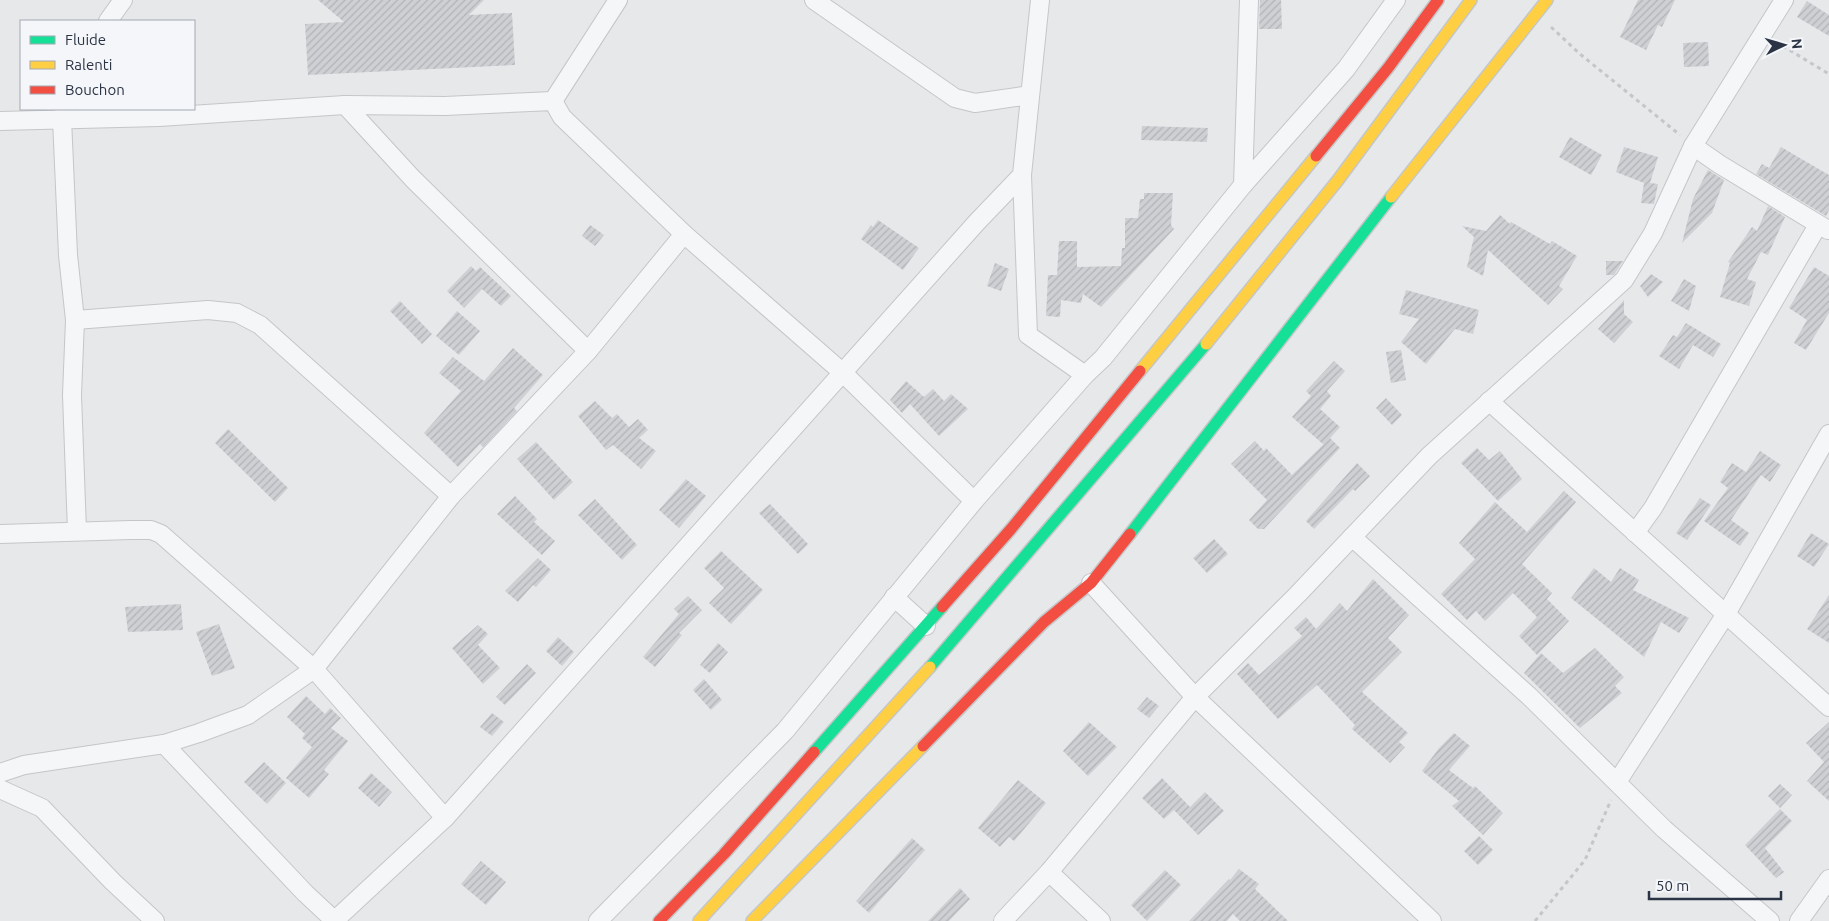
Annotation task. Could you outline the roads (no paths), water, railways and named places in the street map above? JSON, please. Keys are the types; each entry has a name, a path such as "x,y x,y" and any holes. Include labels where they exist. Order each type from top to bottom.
{"main road":[{"path":"659,921 724,854 1011,530 1298,180 1388,68 1438,0"},
{"path":"699,921 959,636 1216,332 1338,180 1471,0"},
{"path":"752,921 1044,622 1091,583 1285,332 1547,0"}],"street":[{"path":"109,20 123,0"},
{"path":"554,101 618,0"},
{"path":"814,0 955,98 975,103 1030,95"},
{"path":"1040,0 1022,175 1028,335 1085,375"},
{"path":"1243,185 1249,0"},
{"path":"598,921 785,731 974,501 1085,375 1103,358 1243,185 1346,69 1396,0"},
{"path":"1002,921 1049,872 1195,698 1428,456 1624,280 1652,233 1693,146 1784,0"},
{"path":"0,122 64,114 159,117 345,105 445,106 554,101"},
{"path":"554,101 562,117 684,234 842,372 974,501"},
{"path":"345,105 413,180 588,351"},
{"path":"64,114 68,255 75,320 72,395 77,531"},
{"path":"1635,533 1653,508 1824,228 1693,146"},
{"path":"164,744 305,893 334,920 445,818 976,222 1022,175"},
{"path":"0,773 24,765 164,744 248,715 314,669 451,496 588,351 684,234"},
{"path":"75,320 208,310 237,313 260,325 451,496"},
{"path":"1489,401 1829,707"},
{"path":"1617,782 1726,614 1829,434"},
{"path":"0,534 151,530 161,534 314,669 445,818"},
{"path":"1352,537 1529,696 1703,864 1770,921"},
{"path":"1091,583 1195,698 1432,921"},
{"path":"894,596 926,626"},
{"path":"0,788 42,808 113,882 155,921"},
{"path":"1049,872 1101,921"},
{"path":"1799,921 1829,880"}]}
